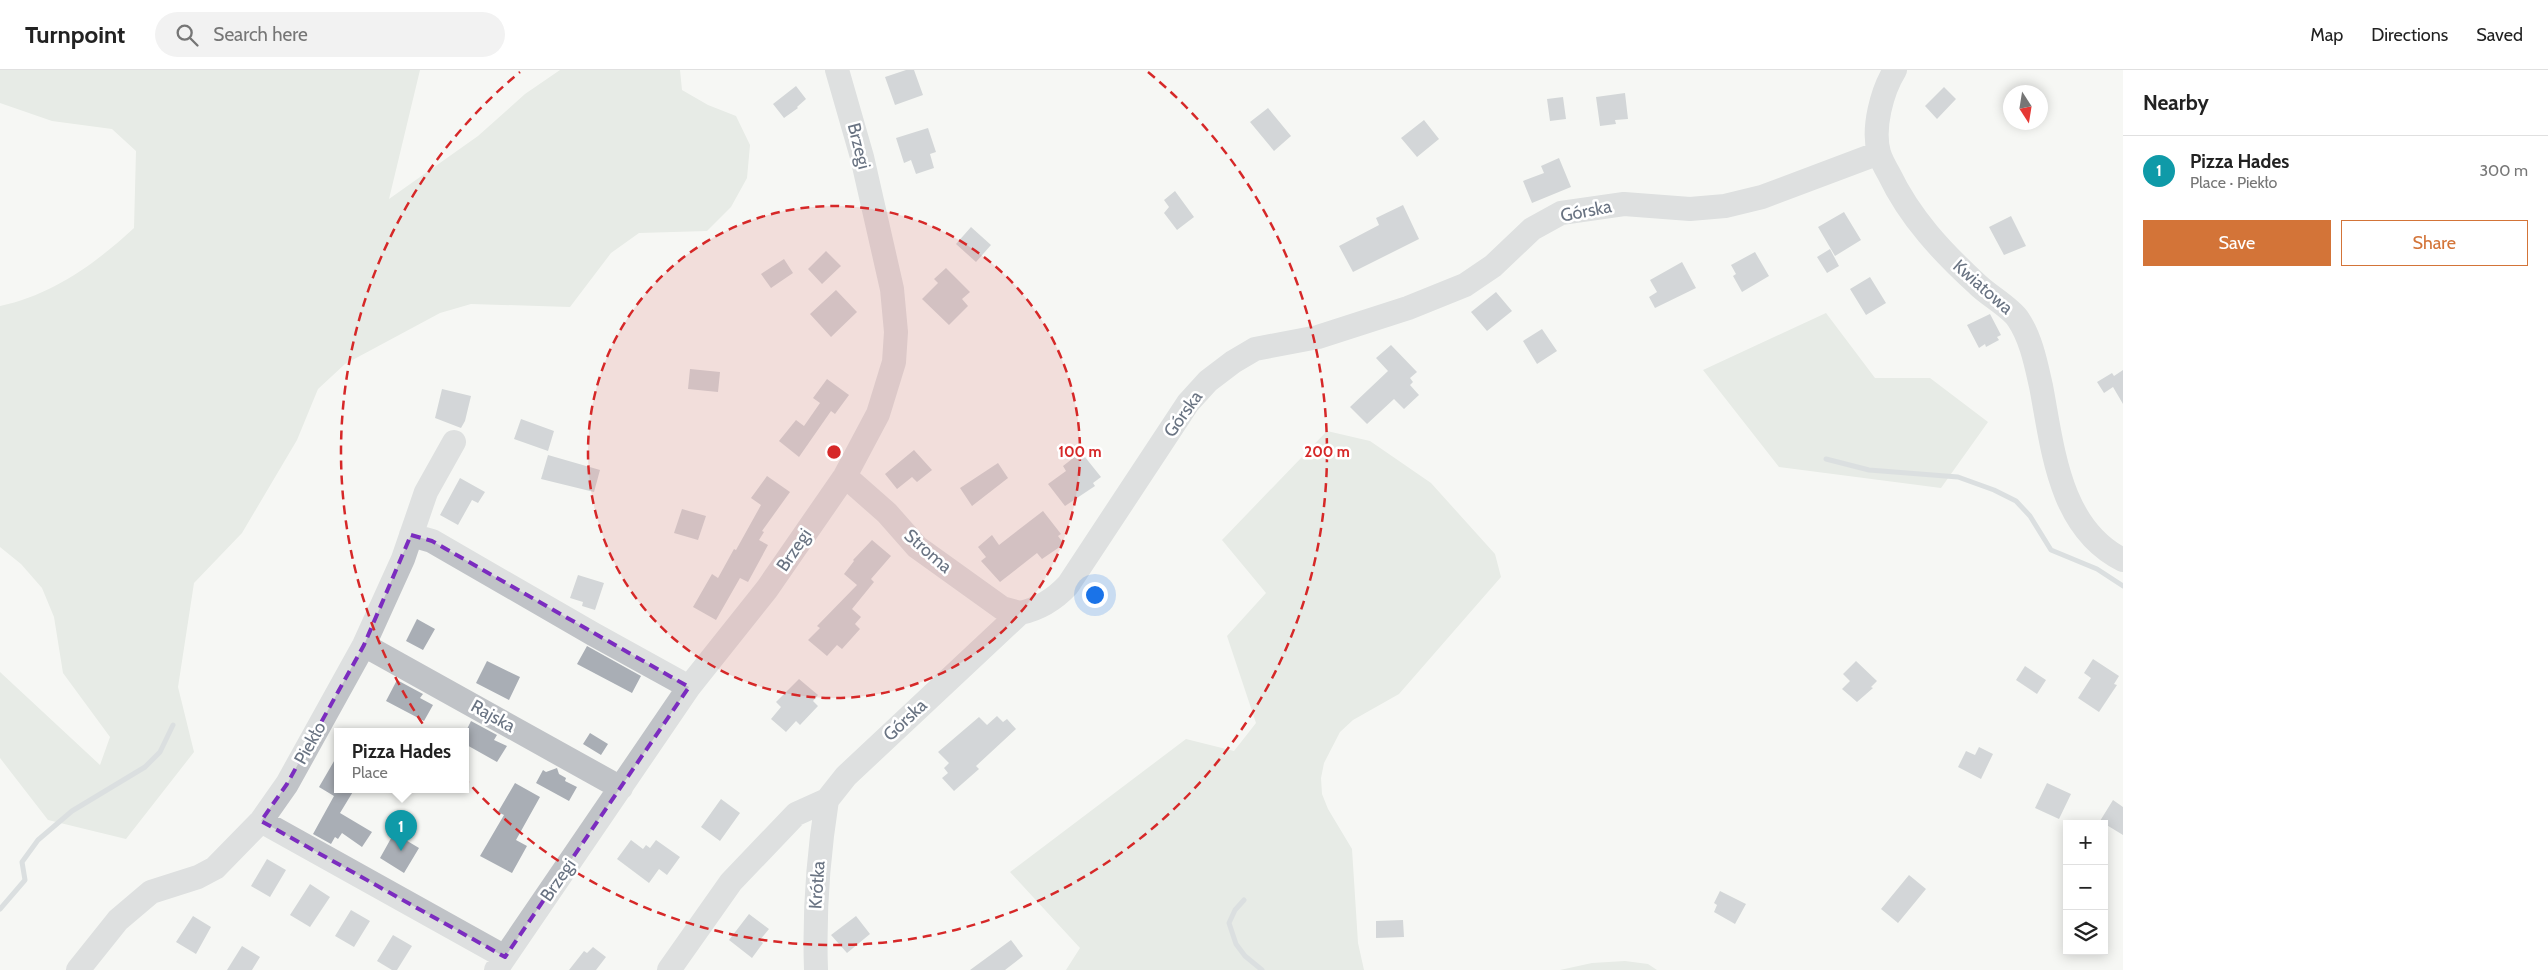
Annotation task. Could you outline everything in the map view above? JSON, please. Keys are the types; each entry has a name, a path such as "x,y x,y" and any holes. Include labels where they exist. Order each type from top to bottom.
{"street":[{"name":"Brzegi","path":"500,964 689,687 767,589 845,476 878,414 894,362 896,332 892,289 864,166 837,70"},
{"name":"Kwiatowa","path":"1896,70 1887,82 1878,116 1878,153 1896,189 1921,227 1990,296 2018,317 2035,359 2057,469 2064,494 2075,515 2090,534 2123,560"},
{"name":"Górska","path":"669,970 731,882 796,814 826,800 846,776 1020,613 1032,611 1057,597 1068,585 1188,403 1208,381 1233,362 1255,349 1318,337 1465,285 1493,266 1532,229 1561,213 1624,204 1690,209 1725,206 1762,197 1878,153"},
{"name":"Piekło","path":"78,970 118,920 151,892 198,877 215,868 261,821 288,784 364,645 411,535 426,492 454,442"},
{"name":"Stroma","path":"845,476 887,513 917,547 1002,608 1020,613"},
{"path":"411,535 432,540 593,634 689,687"},
{"name":"Rajska","path":"364,645 621,788"},
{"name":"Krótka","path":"816,970 814,935 817,879 826,800"},
{"path":"261,821 500,964"}],"highlighted area":[{"path":"411,535 432,541 689,687 505,957 261,821 287,784 364,645"}],"shaded area":[{"path":"0,70 420,70 389,199 478,136 525,94 560,70 680,70 682,90 708,105 736,116 750,145 747,178 731,207 707,231 639,233 611,253 570,307 471,304 440,313 345,364 318,389 297,440 242,533 194,583 178,687 194,752 126,839 48,820 0,758 0,672 100,765 110,737 63,673 54,617 42,588 21,564 0,547 0,306 19,301 55,286 88,266 134,228 136,151 112,129 52,121 0,103"},
{"path":"1826,313 1875,378 1930,378 1988,422 1941,488 1779,467 1703,370"},
{"path":"1327,431 1370,441 1431,483 1495,554 1501,577 1399,694 1353,720 1340,732 1324,763 1321,778 1322,794 1328,809 1352,849 1358,943 1364,970 1066,970 1080,948 1010,872 1186,739 1234,751 1256,723 1227,636 1266,593 1222,540"},
{"path":"1625,961 1648,964 1657,970 1560,970 1592,963"}],"building":[{"path":"906,70 914,70 923,95 895,105 885,77"},
{"path":"796,86 806,99 798,108 784,118 773,104"},
{"path":"1944,87 1956,99 1937,119 1925,106"},
{"path":"1625,93 1628,119 1615,120 1616,124 1600,126 1596,97"},
{"path":"1563,97 1566,119 1550,121 1547,99"},
{"path":"1268,108 1291,136 1274,151 1250,122"},
{"path":"1424,120 1439,139 1417,157 1401,138"},
{"path":"928,128 936,152 930,154 934,168 916,174 911,160 904,163 896,138"},
{"path":"1559,158 1571,187 1532,203 1523,181 1544,173 1541,166"},
{"path":"1175,191 1194,217 1177,230 1164,213 1169,207 1164,200"},
{"path":"1403,205 1419,239 1353,272 1339,246 1379,225 1376,218"},
{"path":"1844,212 1861,240 1835,256 1818,227"},
{"path":"2011,216 2026,246 2004,255 1989,227"},
{"path":"971,227 991,245 976,262 956,244"},
{"path":"1830,249 1839,266 1827,273 1817,257"},
{"path":"826,251 841,266 822,284 808,269"},
{"path":"1755,252 1769,276 1742,292 1733,276 1736,274 1731,265"},
{"path":"784,259 793,273 771,288 761,274"},
{"path":"1682,262 1696,288 1655,308 1649,297 1657,292 1650,280"},
{"path":"946,268 970,292 962,299 968,306 949,325 922,299 938,283 934,279"},
{"path":"1870,277 1886,303 1866,315 1850,289"},
{"path":"836,290 857,312 831,337 810,314"},
{"path":"1496,292 1512,311 1487,331 1471,312"},
{"path":"1990,314 2001,335 1997,337 1999,340 1986,347 1985,344 1979,348 1967,325"},
{"path":"1542,329 1557,351 1537,364 1523,341"},
{"path":"1391,345 1417,372 1410,378 1413,382 1410,385 1419,395 1404,409 1394,399 1367,424 1350,407 1388,371 1376,358"},
{"path":"690,369 720,372 718,392 688,389"},
{"path":"2123,370 2123,404 2113,387 2104,393 2097,382 2112,373 2114,376"},
{"path":"827,379 849,395 835,414 831,411 799,457 779,441 796,420 804,426 820,403 813,398"},
{"path":"442,389 471,396 465,421 461,428 435,418"},
{"path":"521,419 554,431 548,451 514,439"},
{"path":"914,450 932,470 917,482 912,477 897,489 885,474"},
{"path":"1081,452 1101,477 1093,483 1095,486 1065,506 1048,484 1066,471 1063,466"},
{"path":"548,455 600,470 594,492 541,479"},
{"path":"998,463 1008,478 972,506 960,488"},
{"path":"767,476 790,492 762,531 764,532 759,540 768,545 748,582 740,578 716,620 693,607 712,574 718,578 734,549 736,550 761,505 751,498"},
{"path":"460,478 485,492 478,503 472,500 458,525 440,515"},
{"path":"682,509 706,516 698,540 674,533"},
{"path":"1043,511 1061,534 1058,536 1064,544 1042,559 1037,553 1000,582 981,561 986,557 978,547 992,535 999,545"},
{"path":"872,540 891,556 871,579 874,582 852,609 861,617 855,624 860,629 842,649 837,645 827,656 808,640 820,628 817,626 857,585 844,574 853,560"},
{"path":"578,575 604,583 595,610 582,606 583,602 570,598"},
{"path":"417,619 435,629 423,650 406,641"},
{"path":"587,646 641,676 632,693 577,664"},
{"path":"2093,659 2119,676 2114,684 2117,685 2099,712 2078,698 2091,678 2084,673"},
{"path":"487,661 520,677 509,700 476,683"},
{"path":"1856,661 1877,681 1871,687 1873,688 1857,702 1842,689 1850,681 1843,674"},
{"path":"2025,666 2046,680 2037,694 2016,680"},
{"path":"799,679 818,695 813,701 818,706 800,725 796,721 786,732 771,719 781,707 776,702"},
{"path":"397,680 423,694 420,698 433,705 424,721 386,701"},
{"path":"997,716 1003,722 1007,719 1016,729 976,766 979,769 954,791 942,778 948,773 944,768 949,763 938,752 979,717 987,725"},
{"path":"471,721 497,735 494,740 507,746 497,762 469,746 468,728"},
{"path":"590,733 608,744 601,755 583,744"},
{"path":"1979,747 1993,754 1981,779 1958,767 1966,751 1975,755"},
{"path":"334,761 334,793 352,793 340,813 372,832 362,847 342,833 338,839 335,837 331,844 313,834 334,796 319,787"},
{"path":"557,768 559,774 566,778 565,781 577,787 569,801 536,783 543,770 546,772"},
{"path":"515,783 540,797 516,840 527,846 512,873 480,856 504,815 498,812"},
{"path":"2047,783 2071,794 2059,819 2035,808"},
{"path":"721,799 740,813 720,841 701,827"},
{"path":"2113,800 2123,807 2123,835 2108,826 2108,820 2101,820"},
{"path":"394,833 419,848 404,873 380,858"},
{"path":"631,840 643,849 646,845 650,848 656,840 680,857 667,875 659,869 649,883 617,859"},
{"path":"267,859 286,870 270,897 251,886"},
{"path":"1909,875 1926,889 1898,923 1881,909"},
{"path":"310,884 330,897 310,927 290,915"},
{"path":"1720,891 1746,904 1735,924 1714,912 1717,905 1714,903"},
{"path":"351,910 370,921 354,947 335,936"},
{"path":"749,914 769,929 760,940 763,943 752,958 729,940"},
{"path":"193,916 211,927 196,954 176,942"},
{"path":"856,916 870,934 847,953 831,935"},
{"path":"1403,920 1404,937 1376,938 1376,921"},
{"path":"393,935 412,946 397,970 392,970 377,961"},
{"path":"1011,940 1023,956 1005,970 970,970"},
{"path":"242,946 260,957 252,970 227,970"},
{"path":"593,947 606,957 596,970 569,970 584,951 587,953"}],"waterway":[{"path":"1826,459 1869,470 1958,477 1994,490 2016,501 2030,516 2051,550 2097,569 2123,586"},
{"path":"0,909 25,880 22,862 38,840 72,811 145,767 160,752 173,725"},
{"path":"1244,900 1235,910 1229,923 1236,944 1245,956 1262,970"}],"place":[{"name":"Pizza Hades","path":"401,851"}]}
